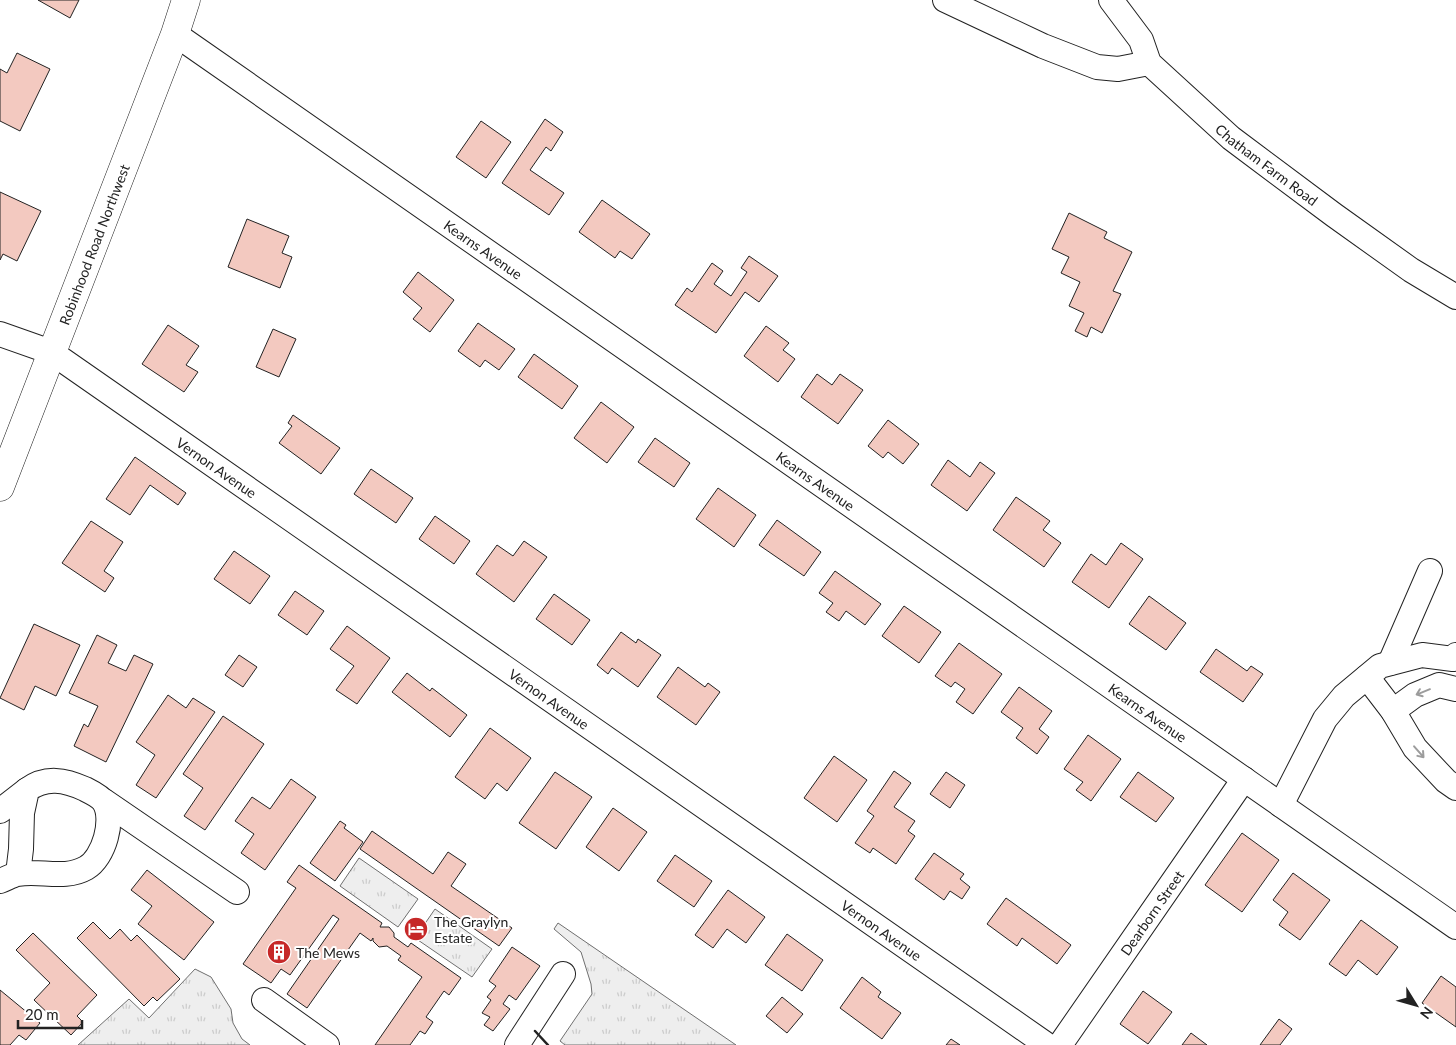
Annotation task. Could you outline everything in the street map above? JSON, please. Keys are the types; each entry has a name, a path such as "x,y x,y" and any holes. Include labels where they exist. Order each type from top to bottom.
{"main road":[{"name":"Robinhood Road Northwest","path":"0,487 175,34 186,0"}],"street":[{"path":"945,0 1043,46 1097,67 1118,69 1149,62"},
{"name":"Chatham Farm Road","path":"1110,0 1141,40 1149,62 1231,138 1396,259 1456,297"},
{"name":"Kearns Avenue","path":"175,34 1456,927"},
{"name":"Vernon Avenue","path":"0,334 52,352 1047,1045"},
{"path":"1390,663 1430,571"},
{"path":"1281,805 1325,718 1344,696 1380,666 1422,655 1453,659 1456,656"},
{"path":"1367,677 1393,711 1415,748 1456,788"},
{"path":"1393,711 1415,695 1439,686 1456,689"},
{"name":"Dearborn Street","path":"1060,1045 1244,779"},
{"path":"0,810 34,784 56,780 79,787 104,801 237,892"},
{"path":"27,790 22,813 22,848 9,878 76,872 87,868 94,862 104,845 107,835 107,810 104,801"},
{"path":"517,1045 563,974"},
{"path":"264,1000 327,1045"}],"green space":[{"path":"359,858 418,899 398,927 340,886"},
{"path":"435,909 492,949 472,977 415,938"},
{"path":"558,923 736,1045 565,1045 560,1041 592,994 591,984 581,952 554,929"},
{"path":"195,969 211,977 231,1009 233,1023 242,1039 250,1045 78,1045 129,999 149,1018"}],"building":[{"path":"38,0 79,0 70,18"},
{"path":"17,53 50,69 20,131 0,121 0,69 7,73"},
{"path":"545,119 563,132 551,151 546,147 530,170 564,193 549,215 502,183"},
{"path":"481,121 511,142 486,178 456,157"},
{"path":"0,192 41,211 17,261 3,254 0,260"},
{"path":"602,200 650,234 632,259 620,251 615,258 579,232"},
{"path":"1069,213 1107,232 1104,238 1132,252 1113,291 1121,294 1102,333 1091,327 1087,337 1075,331 1084,313 1069,306 1080,282 1061,273 1069,257 1052,249"},
{"path":"247,219 289,236 282,253 292,257 280,288 228,267"},
{"path":"749,256 778,276 759,302 745,292 716,333 675,305 687,288 692,292 712,263 723,271 714,284 731,296 747,272 741,268"},
{"path":"418,272 454,300 430,332 413,319 422,308 403,292"},
{"path":"478,323 515,349 499,370 485,360 480,367 458,351"},
{"path":"168,325 199,346 186,365 198,372 184,392 142,364"},
{"path":"766,326 789,343 783,350 795,359 778,382 744,356"},
{"path":"273,329 296,339 279,377 256,367"},
{"path":"534,354 578,386 562,409 518,377"},
{"path":"817,374 832,385 840,374 863,390 838,424 801,397"},
{"path":"601,402 634,427 607,463 574,438"},
{"path":"293,415 340,448 321,474 279,443 292,426 288,423"},
{"path":"888,420 919,444 903,464 888,452 883,458 868,446"},
{"path":"655,438 690,463 674,487 638,462"},
{"path":"135,457 186,493 178,505 150,485 130,515 106,499"},
{"path":"948,460 970,477 980,462 995,473 967,511 931,485"},
{"path":"371,469 413,498 396,523 354,494"},
{"path":"718,488 756,515 734,547 696,519"},
{"path":"1016,497 1050,521 1043,530 1061,543 1044,567 993,530"},
{"path":"435,516 470,541 454,564 419,539"},
{"path":"777,520 821,552 804,576 759,545"},
{"path":"91,521 123,542 104,571 114,578 105,592 62,563"},
{"path":"524,541 547,557 514,602 476,574 497,545 513,556"},
{"path":"1121,543 1143,559 1109,608 1072,582 1091,554 1106,565"},
{"path":"234,551 270,576 250,604 214,579"},
{"path":"835,571 881,604 865,625 846,611 839,621 826,612 833,603 819,593"},
{"path":"295,591 324,611 307,635 278,615"},
{"path":"554,594 590,620 572,645 536,619"},
{"path":"1149,596 1186,623 1166,650 1129,624"},
{"path":"904,606 941,632 919,663 882,636"},
{"path":"34,624 80,645 56,696 35,686 24,710 0,698"},
{"path":"347,626 390,658 357,704 336,690 354,666 330,649"},
{"path":"621,632 636,643 638,639 661,655 638,687 612,668 608,674 597,665"},
{"path":"97,635 117,645 108,663 126,671 134,655 153,664 106,762 74,746 84,724 88,727 98,706 69,693"},
{"path":"959,643 1002,674 973,714 956,702 965,689 955,682 951,687 935,676"},
{"path":"1216,649 1247,671 1251,666 1263,674 1243,702 1200,672"},
{"path":"239,655 257,667 243,687 225,675"},
{"path":"678,667 705,687 708,683 720,692 696,725 657,697"},
{"path":"407,673 430,691 432,688 467,715 450,737 392,692"},
{"path":"1019,687 1052,711 1039,729 1049,737 1037,754 1016,738 1023,728 1001,712"},
{"path":"168,695 186,708 193,698 215,712 156,798 136,785 155,755 136,742"},
{"path":"223,716 264,744 205,830 184,816 203,788 183,774"},
{"path":"490,728 531,758 507,791 497,783 485,799 455,777"},
{"path":"1088,735 1121,759 1091,801 1076,790 1083,782 1064,769"},
{"path":"834,756 867,780 837,822 804,798"},
{"path":"894,771 911,783 894,807 915,821 908,831 915,836 896,864 873,848 870,853 855,843 874,816 867,811"},
{"path":"555,772 592,797 556,849 519,823"},
{"path":"946,772 965,785 950,808 930,794"},
{"path":"1138,772 1174,798 1156,822 1120,797"},
{"path":"291,779 316,797 265,870 241,853 254,834 235,821 252,797 270,809"},
{"path":"613,808 647,832 619,871 586,847"},
{"path":"340,821 346,825 344,828 363,842 335,881 310,863"},
{"path":"372,831 433,874 448,852 466,864 451,886 512,928 499,946 360,849"},
{"path":"1242,833 1279,860 1242,912 1205,885"},
{"path":"934,853 964,874 960,879 970,887 962,899 950,891 944,900 915,879"},
{"path":"675,855 712,881 694,907 657,881"},
{"name":"The Mews","path":"299,865 382,923 380,927 389,927 394,933 394,937 408,947 411,943 461,978 449,995 444,991 426,1017 433,1022 425,1034 420,1031 410,1045 375,1045 422,977 398,960 401,956 387,946 379,947 373,941 373,938 371,941 360,933 307,1008 287,994 339,919 333,915 290,975 281,969 271,983 243,964 296,888 287,882"},
{"path":"147,870 214,922 184,960 138,924 152,906 131,890"},
{"path":"1293,873 1330,900 1300,940 1279,925 1288,912 1273,900"},
{"path":"728,890 765,917 746,943 727,929 713,948 695,935"},
{"path":"1006,898 1071,945 1057,964 1022,938 1017,946 987,924"},
{"path":"1361,920 1398,947 1377,975 1358,960 1346,976 1329,964"},
{"path":"93,922 110,939 120,929 131,941 137,935 180,979 157,1001 153,997 144,1006 77,938"},
{"path":"33,933 97,995 77,1016 83,1022 71,1035 34,1000 50,983 16,950"},
{"path":"787,934 823,960 802,991 765,965"},
{"path":"512,947 540,966 516,1000 509,995 503,1004 510,1009 493,1031 484,1025 490,1017 482,1013 491,1000 487,997 496,986 489,981"},
{"path":"1441,976 1456,987 1456,1027 1422,1003"},
{"path":"862,977 881,992 878,997 901,1013 882,1039 840,1008"},
{"path":"0,990 40,1023 26,1040 19,1035 10,1045 0,1045"},
{"path":"1143,991 1172,1012 1148,1044 1120,1024"},
{"path":"782,997 803,1014 787,1033 766,1016"},
{"path":"1279,1019 1292,1029 1280,1045 1260,1045"},
{"path":"1191,1033 1207,1045 1182,1045"},
{"path":"951,1039 960,1045 946,1045"}],"wall":[{"path":"535,1031 548,1045"}],"place":[{"name":"The Graylyn Estate","path":"416,929"},
{"name":"The Mews","path":"279,952"}]}
